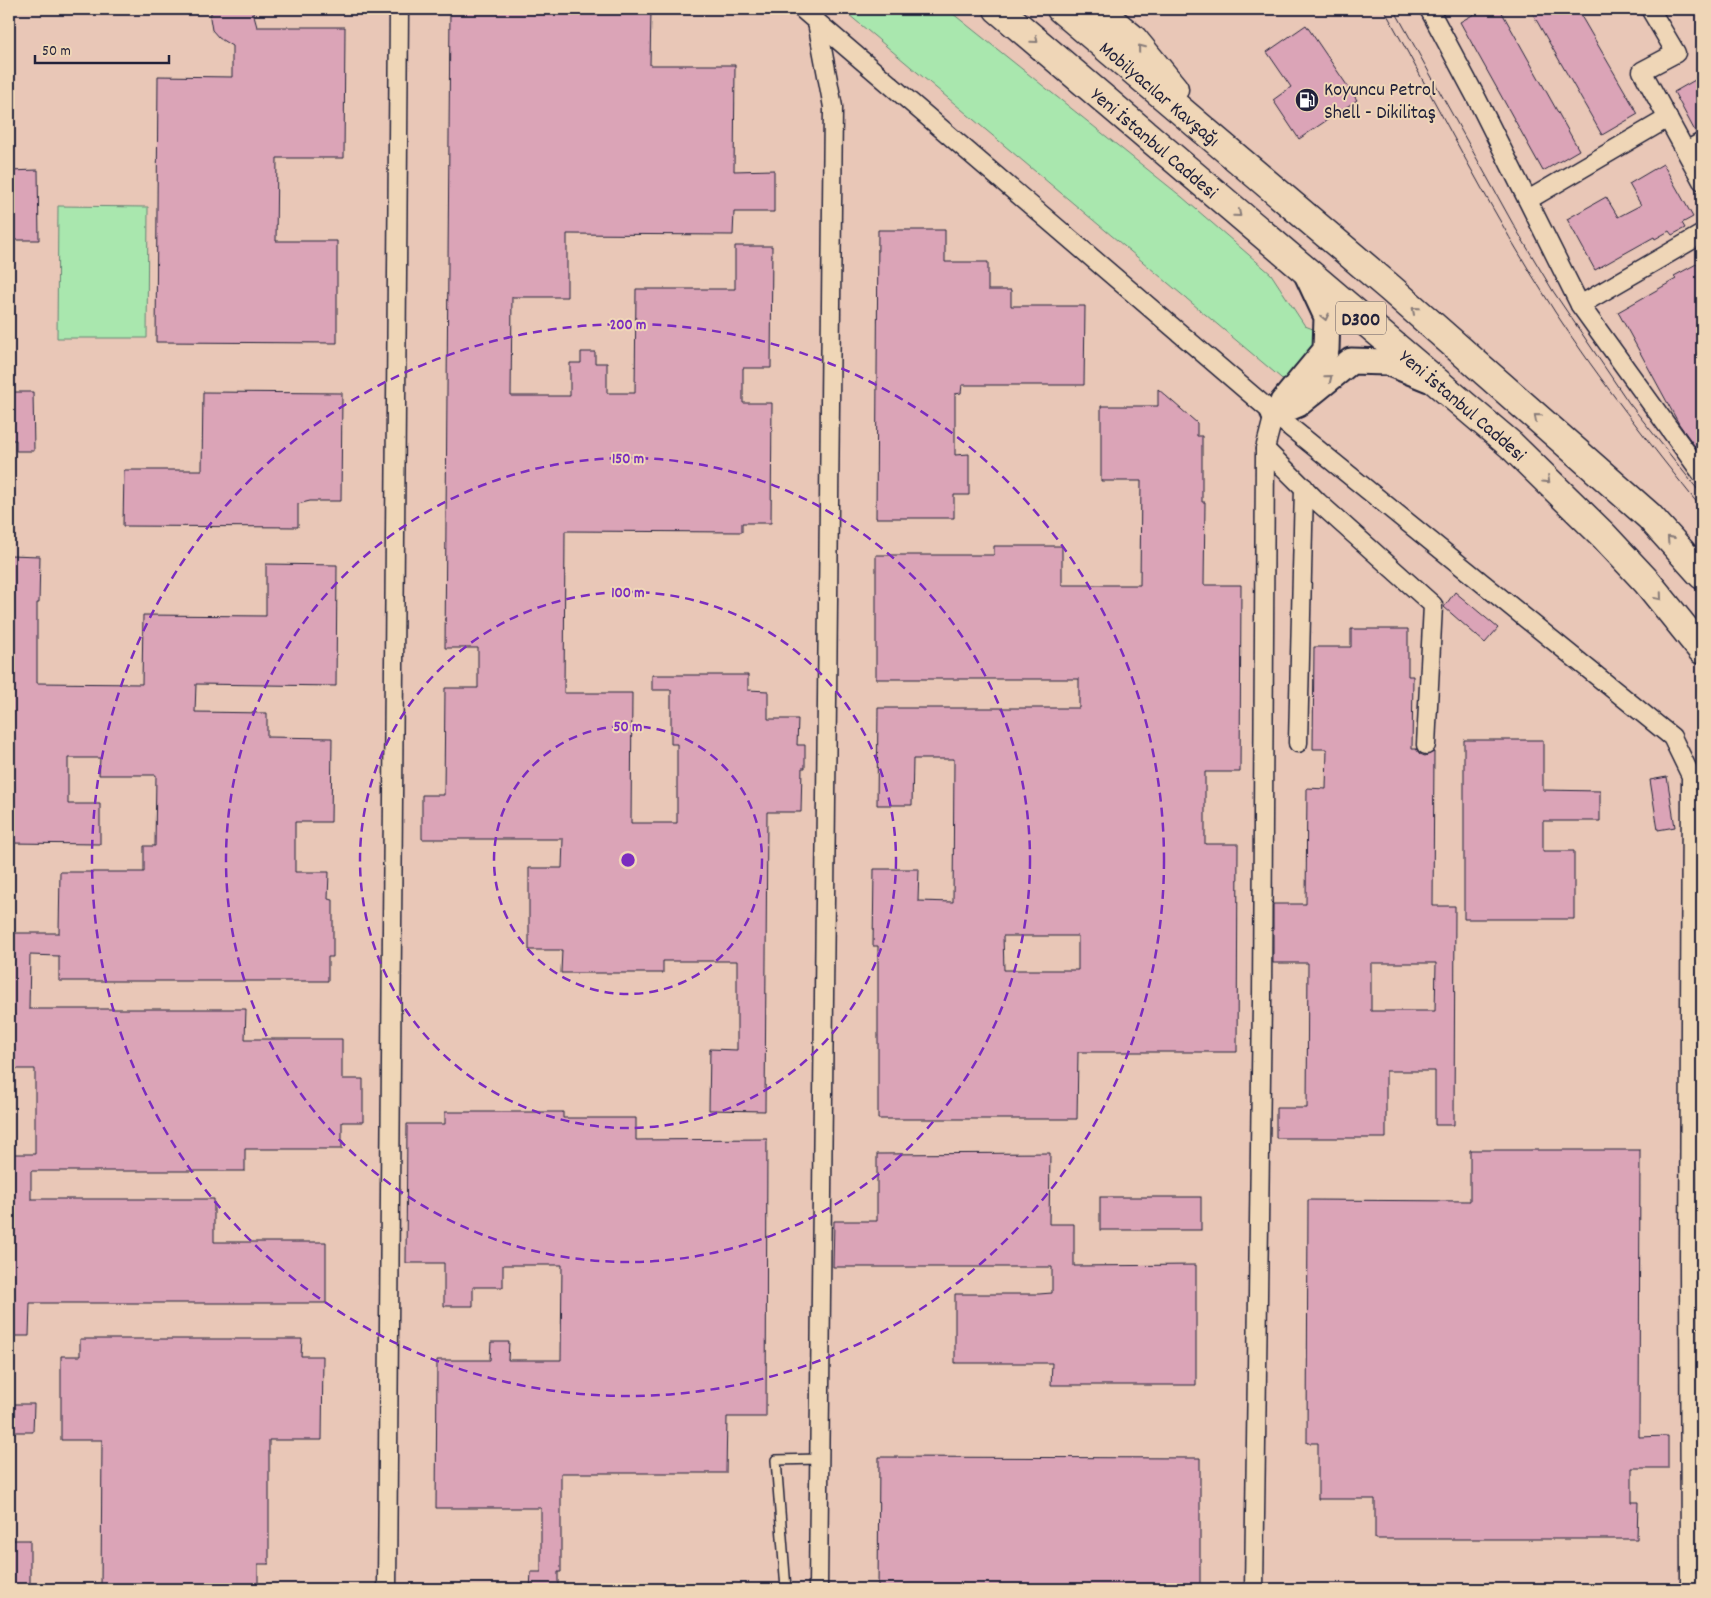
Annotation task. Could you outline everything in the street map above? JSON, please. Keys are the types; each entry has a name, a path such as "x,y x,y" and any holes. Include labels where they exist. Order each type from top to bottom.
{"highway":[{"name":"Yeni İstanbul Caddesi","path":"998,9 1511,445 1604,536 1647,582 1702,650"},
{"name":"Mobilyacılar Kavşağı","path":"1061,9 1215,140"},
{"name":"Mobilyacılar Kavşağı","path":"1097,9 1133,39 1215,140"},
{"name":"Yeni İstanbul Caddesi","path":"1215,140 1390,288 1648,516 1702,575"}],"street":[{"path":"387,1589 399,9"},
{"path":"802,9 1274,414 1672,737 1691,776 1696,1151 1696,1485 1690,1589"},
{"path":"1429,9 1477,99 1580,305 1702,474"},
{"path":"1650,9 1676,53 1642,71 1702,181"},
{"path":"817,22 833,107 818,1589"},
{"path":"1528,200 1668,118"},
{"path":"1686,151 1702,142"},
{"path":"1580,305 1702,234"},
{"path":"1254,1589 1262,1002 1265,449 1274,414 1326,350 1328,317 1306,272"},
{"path":"1274,414 1298,404 1351,361 1387,362 1440,383"},
{"path":"1265,449 1433,605 1426,745"},
{"path":"1298,743 1304,487"}],"lane":[{"path":"786,1589 776,1460 819,1459"}],"green space":[{"path":"842,9 947,9 1182,197 1271,274 1305,326 1326,334 1287,383"},
{"path":"58,206 148,207 147,338 57,338"}],"building":[{"path":"212,9 252,9 257,27 345,27 344,158 277,158 276,241 337,241 337,343 156,342 158,76 232,77 232,46 219,38 212,30 210,18"},
{"path":"450,9 651,9 650,65 735,65 734,171 774,170 774,212 734,212 733,235 567,234 567,297 512,297 511,396 570,396 570,363 581,363 581,352 595,352 595,363 607,363 607,393 635,393 636,289 735,289 735,246 772,246 771,368 743,368 743,403 772,403 771,523 742,523 742,532 565,531 564,693 632,693 631,823 677,823 677,744 671,744 671,690 652,690 652,675 748,675 748,690 768,691 768,719 798,719 797,745 805,745 805,768 802,768 801,812 767,812 765,1111 709,1110 710,1049 737,1050 737,961 663,961 663,973 561,973 562,950 529,950 529,868 562,868 563,839 422,839 422,795 444,795 445,688 478,688 478,648 445,648"},
{"path":"1483,9 1500,9 1579,150 1543,171 1460,22"},
{"path":"1530,9 1577,9 1638,114 1602,135"},
{"path":"1306,25 1357,100 1299,139 1273,100 1291,87 1267,52"},
{"path":"1702,76 1702,131 1696,133 1674,92"},
{"path":"1663,164 1693,217 1682,223 1685,228 1672,235 1669,231 1655,239 1654,237 1595,270 1567,219 1606,197 1618,217 1641,205 1629,184"},
{"path":"38,170 39,240 9,240 9,171"},
{"path":"878,230 945,230 945,262 988,262 988,290 1011,290 1011,306 1085,306 1084,385 962,385 961,393 955,394 955,455 969,454 969,495 954,495 954,518 876,518"},
{"path":"1702,261 1702,456 1679,424 1618,312 1676,279 1674,276"},
{"path":"1158,389 1197,423 1197,436 1202,436 1202,502 1205,502 1204,585 1241,585 1240,772 1205,772 1205,844 1238,844 1237,1052 1078,1052 1077,1119 878,1119 878,946 873,946 874,869 919,869 918,901 953,902 954,759 913,759 912,805 877,805 878,708 1079,708 1079,679 876,679 876,555 994,555 994,546 1062,546 1062,585 1140,585 1141,481 1101,481 1101,406 1158,406","holes":["1003,936 1078,936 1078,970 1004,970"]},
{"path":"9,392 33,392 34,451 16,451 16,440 9,440"},
{"path":"203,392 342,393 341,501 310,501 298,504 298,527 123,526 124,470 202,470"},
{"path":"9,555 40,556 39,603 37,603 37,683 142,684 143,615 266,616 266,564 337,565 336,686 196,684 195,712 267,713 267,737 332,738 331,822 295,822 295,872 329,872 328,899 333,900 333,957 328,957 328,981 59,981 59,956 30,955 29,1009 246,1009 245,1039 342,1039 342,1079 363,1079 363,1122 342,1122 342,1149 245,1149 245,1171 31,1171 31,1199 214,1199 214,1242 326,1242 326,1303 30,1303 29,1336 9,1336 9,1154 35,1154 35,1069 9,1069 9,933 59,933 60,872 144,872 144,846 155,846 156,775 99,775 100,758 68,758 68,804 100,804 100,844 9,843"},
{"path":"1455,592 1498,628 1485,643 1444,607"},
{"path":"1351,629 1408,629 1408,676 1413,676 1412,749 1416,749 1425,756 1434,752 1433,906 1455,906 1454,1125 1435,1125 1435,1071 1386,1071 1386,1138 1276,1138 1276,1108 1307,1108 1308,963 1273,963 1273,904 1306,904 1307,788 1326,789 1327,749 1313,749 1314,647 1351,647","holes":["1371,963 1436,963 1435,1011 1371,1011"]},
{"path":"1464,740 1543,740 1543,790 1600,791 1600,821 1543,821 1543,851 1574,851 1574,919 1464,919"},
{"path":"1667,777 1675,827 1658,830 1650,780"},
{"path":"445,1112 563,1112 563,1118 636,1118 636,1140 767,1139 766,1417 727,1417 726,1473 561,1473 561,1572 558,1572 558,1589 530,1589 531,1572 541,1572 541,1508 436,1508 437,1360 490,1360 491,1342 509,1342 508,1360 561,1360 562,1265 503,1265 503,1287 473,1287 473,1306 444,1306 444,1263 406,1263 407,1124 445,1124"},
{"path":"1470,1150 1640,1150 1639,1437 1668,1436 1668,1468 1632,1468 1632,1502 1638,1502 1637,1539 1375,1539 1375,1499 1318,1499 1318,1443 1307,1443 1308,1200 1470,1201"},
{"path":"1050,1153 1049,1224 1074,1224 1074,1266 1196,1265 1196,1385 1051,1385 1052,1363 955,1363 955,1294 1052,1293 1052,1267 833,1267 834,1221 877,1221 877,1154"},
{"path":"1100,1197 1201,1197 1201,1230 1100,1230"},
{"path":"80,1339 302,1339 301,1356 323,1356 322,1440 269,1440 269,1564 258,1564 258,1589 101,1589 102,1440 61,1440 61,1356 80,1356"},
{"path":"9,1404 34,1404 33,1432 9,1432"},
{"path":"879,1457 1200,1458 1200,1589 878,1589"},
{"path":"9,1540 30,1540 30,1589 9,1589"}],"tram line":[{"path":"1384,9 1488,200 1555,312 1608,388 1702,509"},
{"path":"1394,9 1513,224 1553,291 1629,403 1702,495"}],"place":[{"name":"Koyuncu Petrol Shell - Dikilitaş","path":"1307,100"}]}
